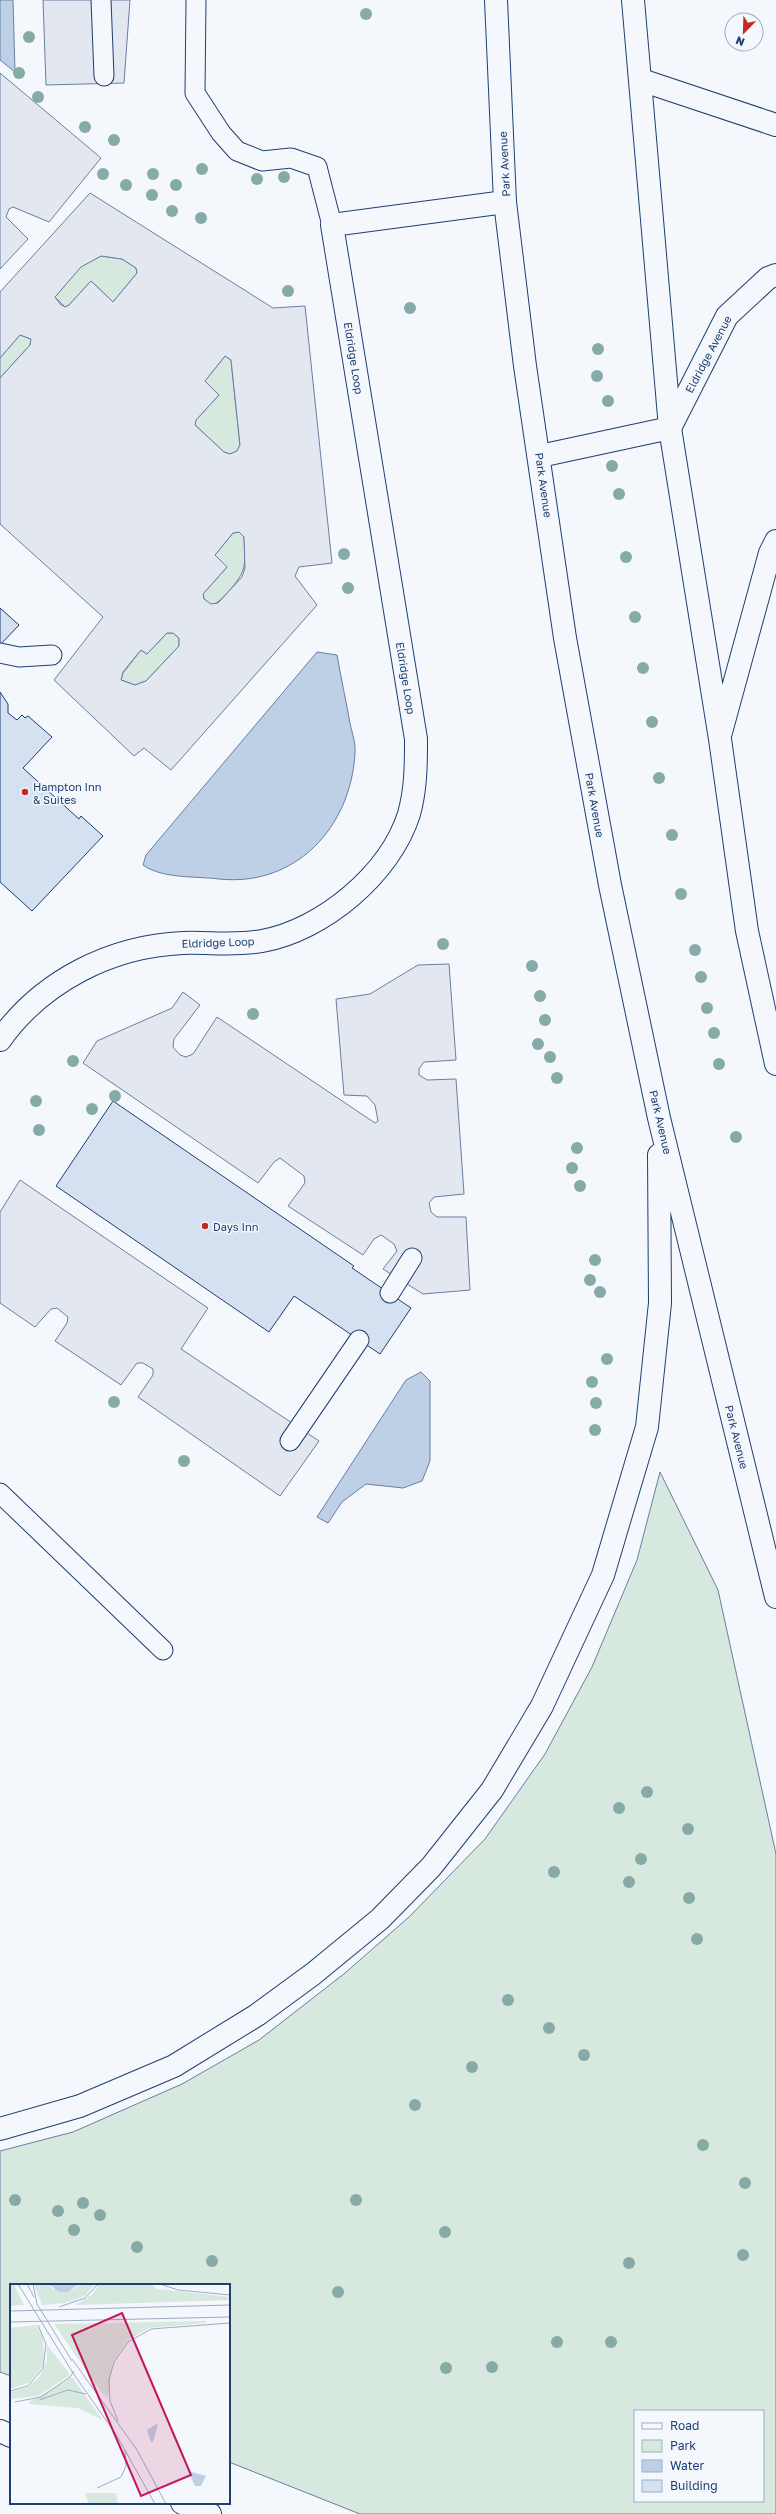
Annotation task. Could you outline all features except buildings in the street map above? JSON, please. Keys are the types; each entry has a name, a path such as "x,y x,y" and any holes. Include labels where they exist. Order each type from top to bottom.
{"main road":[{"name":"Park Avenue","path":"496,0 505,202 525,366 540,456 565,638 610,885 659,1118 776,1597"},
{"path":"633,0 670,428 720,739 747,931 776,1064"},
{"path":"641,80 776,125"},
{"path":"332,225 505,202"},
{"name":"Eldridge Loop","path":"0,1040 36,999 77,972 112,956 148,946 262,941 293,931 327,914 373,876 390,852 408,814 416,776 416,739 332,225"},
{"name":"Eldridge Avenue","path":"670,428 727,316 768,278 776,275"},
{"path":"540,456 670,428"},
{"path":"720,739 770,553 776,541"},
{"path":"0,2129 80,2106 174,2066 257,2015 313,1974 380,1919 430,1867 492,1790 542,1706 602,1576 647,1427 660,1303 659,1118"},
{"path":"0,2431 10,2436"},
{"path":"185,2504 210,2514"}],"lane":[{"path":"101,0 104,76"},
{"path":"196,0 195,94 220,133 237,151 262,161 291,158 317,167 332,225"},
{"path":"0,653 19,657 52,655"},
{"path":"390,1293 412,1258"},
{"path":"290,1442 359,1340"},
{"path":"0,1493 163,1650"}],"green space":[{"path":"101,256 122,259 136,268 137,273 113,302 91,281 69,305 65,307 55,297 81,266"},
{"path":"20,335 31,339 30,345 0,378 0,358"},
{"path":"225,356 231,360 240,445 237,451 230,454 224,452 195,425 196,420 219,395 205,381"},
{"path":"239,532 244,537 244,567 239,578 222,598 211,605 204,599 203,594 227,567 215,555 233,533"},
{"path":"167,633 173,633 179,638 179,646 146,681 135,685 121,680 123,673 141,650 147,654"},
{"path":"660,1472 718,1590 776,1854 776,2514 360,2514 230,2462 230,2284 10,2284 10,2376 0,2372 0,2151 73,2132 182,2084 259,2040 345,1973 409,1917 485,1839 545,1754 592,1667 637,1560"}],"shaded area":[{"path":"43,0 130,0 124,83 46,85"},
{"path":"0,73 101,158 49,222 13,207 9,209 6,217 28,239 0,269"},
{"path":"90,193 273,308 305,306 332,563 299,567 295,576 317,605 171,770 144,748 134,756 54,680 103,617 0,524 0,378 30,345 31,339 20,335 0,358 0,292","holes":["101,256 122,259 136,268 137,273 113,302 91,281 69,305 65,307 60,304 55,297 81,267","225,356 231,360 240,445 237,451 230,454 224,452 195,425 196,420 219,395 205,381","239,532 244,537 245,568 242,577 218,603 211,604 204,599 203,594 227,567 215,555 233,533","167,633 173,633 179,638 179,646 146,681 135,685 121,680 123,672 141,650 147,654"]},
{"path":"449,964 456,1060 424,1062 419,1069 419,1075 427,1080 456,1079 464,1194 434,1197 429,1203 431,1212 437,1217 466,1217 470,1290 423,1294 383,1269 397,1251 394,1244 381,1235 374,1239 363,1255 288,1206 305,1183 304,1176 280,1158 274,1162 258,1183 83,1063 97,1041 172,1008 183,992 200,1005 174,1039 173,1047 180,1055 186,1057 193,1054 217,1017 375,1123 378,1121 375,1105 367,1096 344,1095 336,999 370,994 418,965"},
{"path":"20,1180 208,1308 181,1349 319,1441 280,1496 138,1397 153,1375 153,1369 143,1363 137,1363 121,1385 55,1341 67,1323 68,1317 57,1308 51,1309 35,1327 0,1303 0,1212"}],"water":[{"path":"0,0 13,0 15,72 0,60"},
{"path":"317,652 337,655 355,746 351,780 343,805 331,827 314,847 295,862 272,873 247,879 219,879 170,875 160,873 143,865 146,855"},
{"path":"421,1372 430,1381 430,1461 422,1481 403,1488 366,1484 342,1502 328,1523 317,1517 406,1380"}],"place":[{"name":"Hampton Inn & Suites","path":"25,792"},
{"name":"Days Inn","path":"205,1226"}]}
